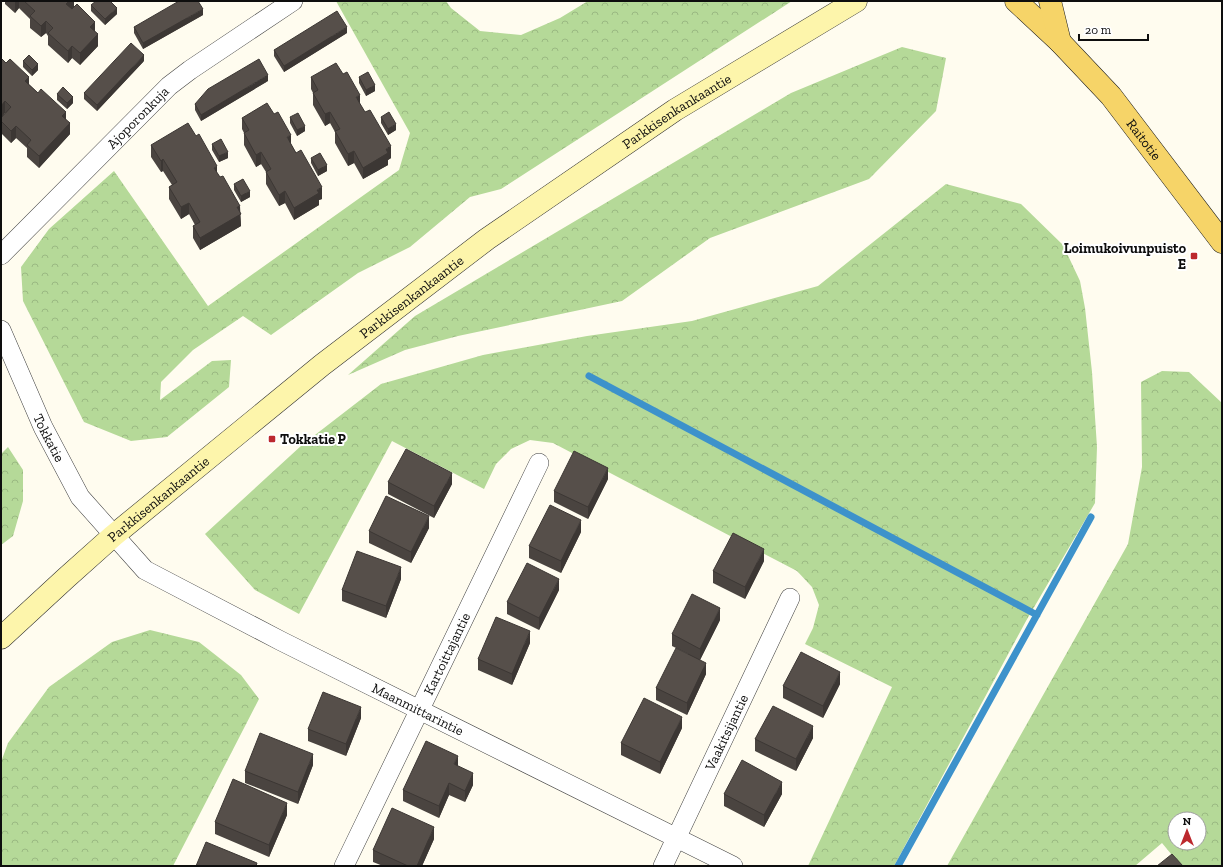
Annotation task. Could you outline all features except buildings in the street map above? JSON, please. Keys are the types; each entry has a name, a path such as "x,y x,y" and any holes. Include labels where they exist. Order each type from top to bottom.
{"main road":[{"name":"Parkkisenkankaantie","path":"1,638 113,536 322,365 486,239 675,110 856,1"},
{"name":"Raitotie","path":"1016,1 1060,42 1111,96 1222,242"},
{"name":"Raitotie","path":"1050,1 1060,42"}],"street":[{"name":"Ajoporonkuja","path":"1,255 169,86 190,70 293,1"},
{"name":"Tokkatie","path":"1,330 43,427 80,497 113,536"},
{"name":"Kartoittajantie","path":"344,866 539,463"},
{"name":"Maanmittarintie","path":"113,536 145,570 420,710 733,866"},
{"name":"Vaakitsijantie","path":"662,866 790,598"}],"green space":[{"path":"336,1 446,1 451,8 480,31 521,35 560,18 588,1 792,1 501,189 470,197 410,247 358,273 271,335 243,316 193,350 161,382 160,400 212,361 231,360 229,387 167,437 131,441 84,422 23,301 21,267 49,229 114,171 208,306 399,170 410,133"},
{"path":"902,47 946,58 936,111 869,179 710,238 622,301 458,336 405,350 348,375 415,316 791,93"},
{"path":"946,184 1021,204 1063,245 1080,281 1085,308 1092,372 1097,447 1095,503 1026,621 894,866 808,866 892,687 805,644 813,628 819,605 812,587 797,571 553,443 530,440 511,449 496,464 484,489 392,441 299,614 255,590 205,534 302,445 381,384 483,355 587,336 692,321 818,286"},
{"path":"1162,371 1189,372 1222,403 1222,866 1181,866 1169,851 1207,851 1207,811 1167,811 1167,849 1162,843 1135,866 947,866 1128,544 1142,467 1141,382"},
{"path":"8,447 23,470 23,501 13,536 1,545 1,454"},
{"path":"150,630 199,642 241,675 259,699 173,866 1,866 1,762 8,743 49,687 112,642"}],"waterway":[{"path":"589,376 1037,615"},
{"path":"898,866 1091,517"}],"place":[{"name":"Loimukoivunpuisto E","path":"1194,256"},
{"name":"Tokkatie P","path":"272,439"}]}
